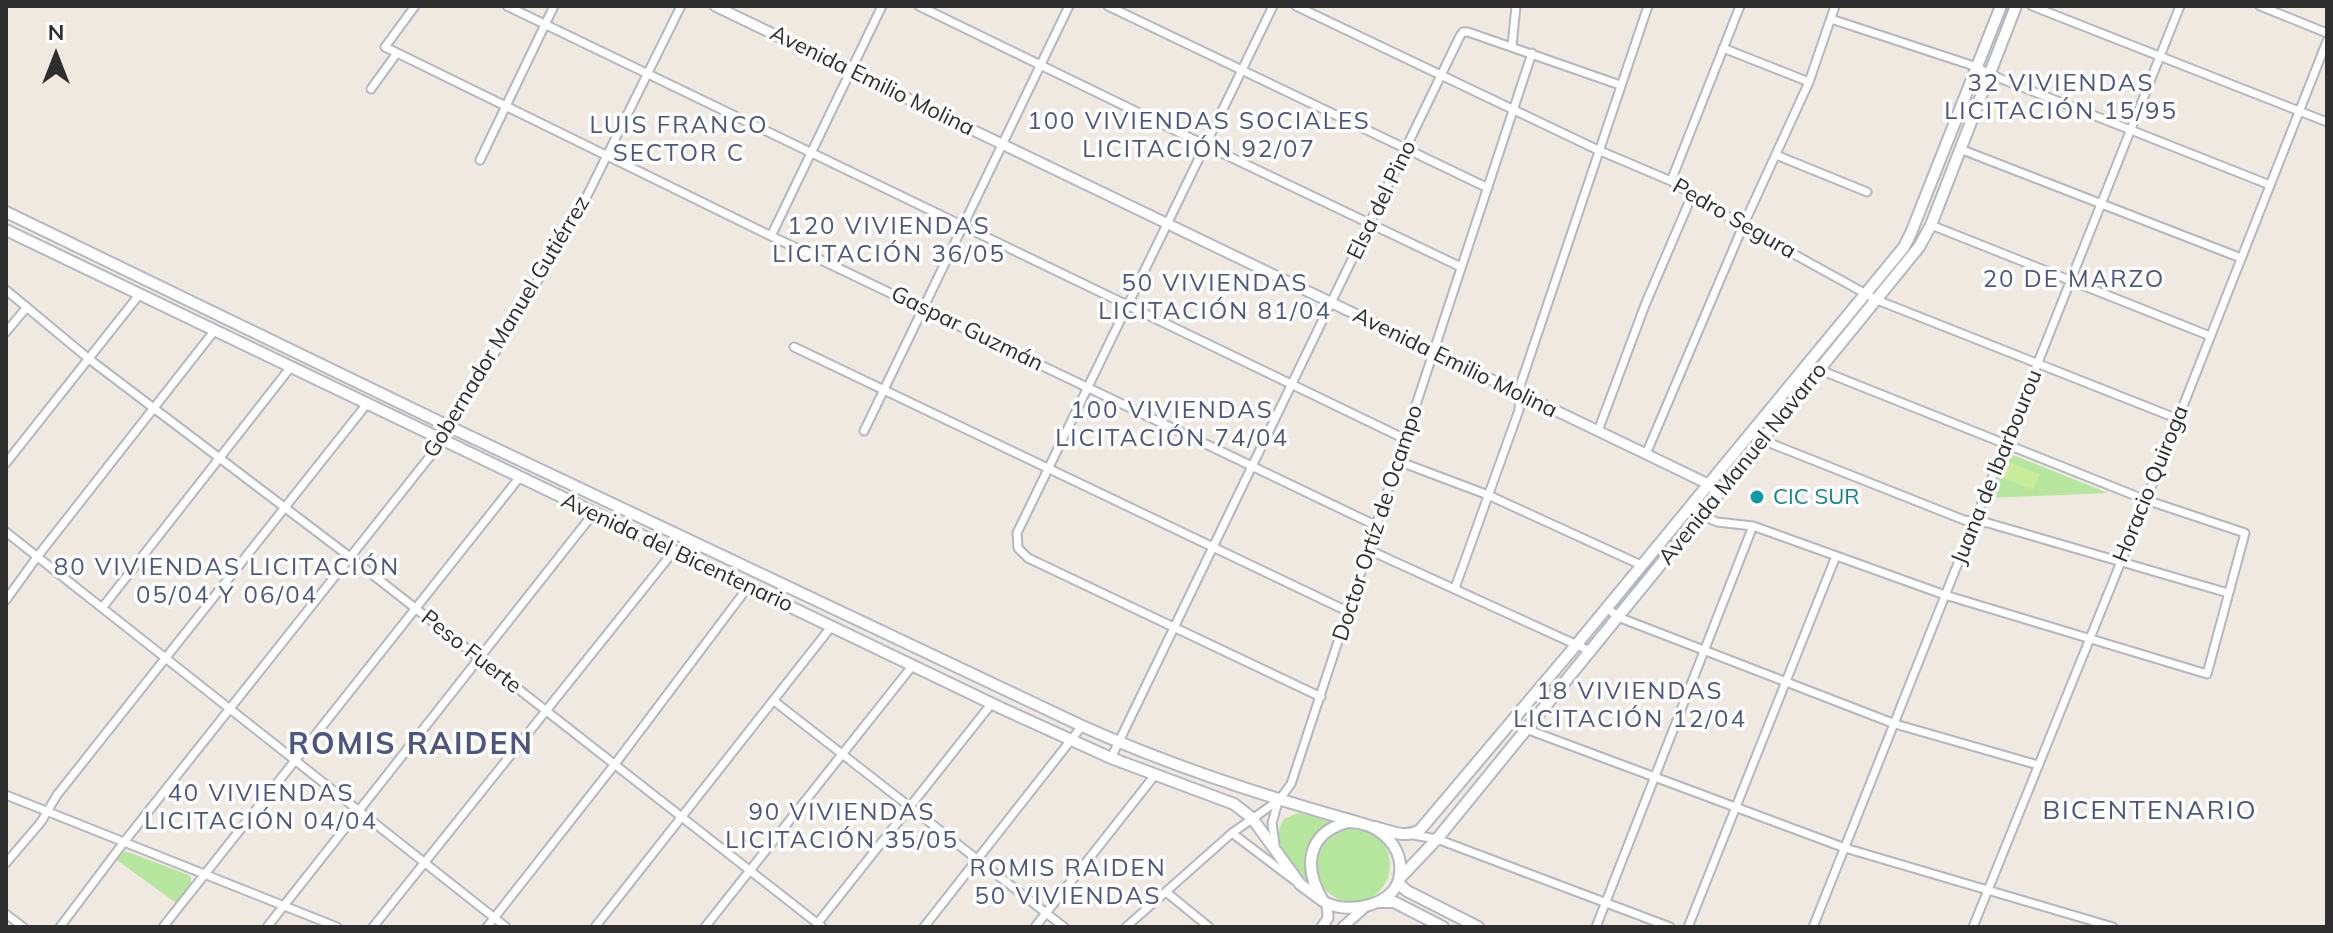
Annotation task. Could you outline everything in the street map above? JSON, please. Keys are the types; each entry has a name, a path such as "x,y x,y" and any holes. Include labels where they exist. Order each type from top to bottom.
{"main road":[{"name":"Avenida Manuel Navarro","path":"1411,834 1420,830 1577,644 1904,247 2001,6"},
{"name":"Avenida Manuel Navarro","path":"1399,881 1437,839 1919,247 1931,225 2016,6"},
{"name":"Avenida del Bicentenario","path":"6,212 450,427 1082,726 1279,800 1357,822"},
{"name":"Avenida del Bicentenario","path":"6,230 1071,741 1234,804 1252,818 1300,884 1325,903"},
{"path":"1411,834 1357,822 1338,825 1328,831 1319,838 1313,849 1311,870 1317,891 1325,903 1351,909 1394,902 1443,927"},
{"path":"1375,827 1385,834 1395,849 1399,881 1407,891 1478,927"},
{"path":"1371,904 1386,895 1399,881"}],"street":[{"name":"Gaspar Guzmán","path":"415,6 385,47 1377,526"},
{"path":"507,6 1405,439"},
{"path":"480,160 554,6"},
{"name":"Gobernador Manuel Gutiérrez","path":"60,927 443,440 581,208 681,6"},
{"name":"Avenida Emilio Molina","path":"715,6 1708,484 1718,493"},
{"path":"771,236 882,6"},
{"path":"919,6 1461,267"},
{"path":"864,431 1069,6"},
{"path":"1108,6 1488,188"},
{"path":"1273,6 1017,533 1018,548 1028,558 1321,697"},
{"name":"Pedro Segura","path":"1296,6 1441,77 1671,181 1743,226 1877,300 2178,419"},
{"path":"1516,6 1512,46 1620,85"},
{"path":"1455,588 1519,410 1521,383 1648,6"},
{"path":"1671,181 1740,6"},
{"path":"1646,454 1743,226 1809,82 1835,6"},
{"path":"2032,6 2327,122"},
{"name":"Juana de Ibarbourou","path":"1813,927 2180,6"},
{"path":"2261,6 2327,33"},
{"path":"1831,19 1977,67 2270,185"},
{"name":"Elsa del Pino","path":"1111,758 1463,32 1512,46"},
{"name":"Horacio Quiroga","path":"1973,927 2327,41"},
{"path":"1723,48 1809,82"},
{"path":"371,89 397,53"},
{"name":"Doctor Ortíz de Ocampo","path":"1126,927 1232,833 1279,800 1291,784 1532,53"},
{"path":"1960,149 2241,258"},
{"path":"1776,155 1867,192"},
{"path":"1598,431 1645,305 1693,193"},
{"path":"1931,225 2210,336"},
{"name":"Peso Fuerte","path":"6,290 89,359 220,456 480,658 818,926"},
{"path":"6,463 139,295"},
{"path":"6,332 27,307"},
{"path":"6,600 215,330"},
{"path":"794,347 1349,612"},
{"path":"102,608 290,368"},
{"path":"1691,506 1701,515 1717,522 1753,526 1945,595 2207,674 2245,533 2146,500 1820,370"},
{"path":"6,863 366,405"},
{"path":"1751,432 1762,440 1964,520 1988,523 2228,593"},
{"path":"1398,461 1488,495 1641,565"},
{"path":"163,927 519,478"},
{"path":"267,927 593,514"},
{"path":"1596,927 1753,526"},
{"path":"6,532 506,927"},
{"path":"1369,550 1590,651"},
{"path":"373,927 673,552"},
{"path":"1688,927 1836,556"},
{"path":"487,927 748,587"},
{"path":"1607,608 1618,617 1895,724 2038,765"},
{"path":"595,927 831,627"},
{"path":"705,927 913,665"},
{"path":"774,701 1064,927"},
{"path":"818,926 992,703"},
{"path":"924,927 1082,726"},
{"path":"1526,729 1845,848 2113,927"},
{"path":"1035,927 1155,775"},
{"path":"6,795 337,927"},
{"path":"1276,850 1272,823 1279,800"},
{"path":"1232,833 1300,884"},
{"path":"1411,834 1437,839 1670,927"},
{"path":"1166,892 1209,927"},
{"path":"1322,927 1328,918 1325,903"},
{"path":"1343,927 1371,904"},
{"path":"6,914 23,927"}],"green space":[{"path":"2013,455 2108,493 1989,498 2004,460"},
{"path":"2009,462 2040,474 2033,490 2003,478"},
{"path":"1298,813 1336,821 1313,838 1307,853 1307,881 1284,853 1279,836 1284,819"},
{"path":"1353,828 1374,834 1384,844 1390,865 1384,886 1374,896 1353,902 1332,896 1322,886 1316,865 1322,844 1332,834"},
{"path":"125,851 189,875 191,885 176,903 117,860"}],"place":[{"name":"CIC SUR","path":"1757,497"}],"district":[{"name":"32 VIVIENDAS LICITACIÓN 15/95","path":"2061,98"},
{"name":"100 VIVIENDAS SOCIALES LICITACIÓN 92/07","path":"1199,136"},
{"name":"LUIS FRANCO SECTOR C","path":"679,140"},
{"name":"120 VIVIENDAS LICITACIÓN 36/05","path":"889,241"},
{"name":"20 DE MARZO","path":"2074,280"},
{"name":"50 VIVIENDAS LICITACIÓN 81/04","path":"1215,298"},
{"name":"100 VIVIENDAS LICITACIÓN 74/04","path":"1172,425"},
{"name":"80 VIVIENDAS LICITACIÓN 05/04 Y 06/04","path":"227,582"},
{"name":"18 VIVIENDAS LICITACIÓN 12/04","path":"1630,706"},
{"name":"ROMIS RAIDEN","path":"411,745"},
{"name":"40 VIVIENDAS LICITACIÓN 04/04","path":"261,808"},
{"name":"BICENTENARIO","path":"2150,811"},
{"name":"90 VIVIENDAS LICITACIÓN 35/05","path":"842,827"},
{"name":"ROMIS RAIDEN 50 VIVIENDAS","path":"1068,883"}]}
